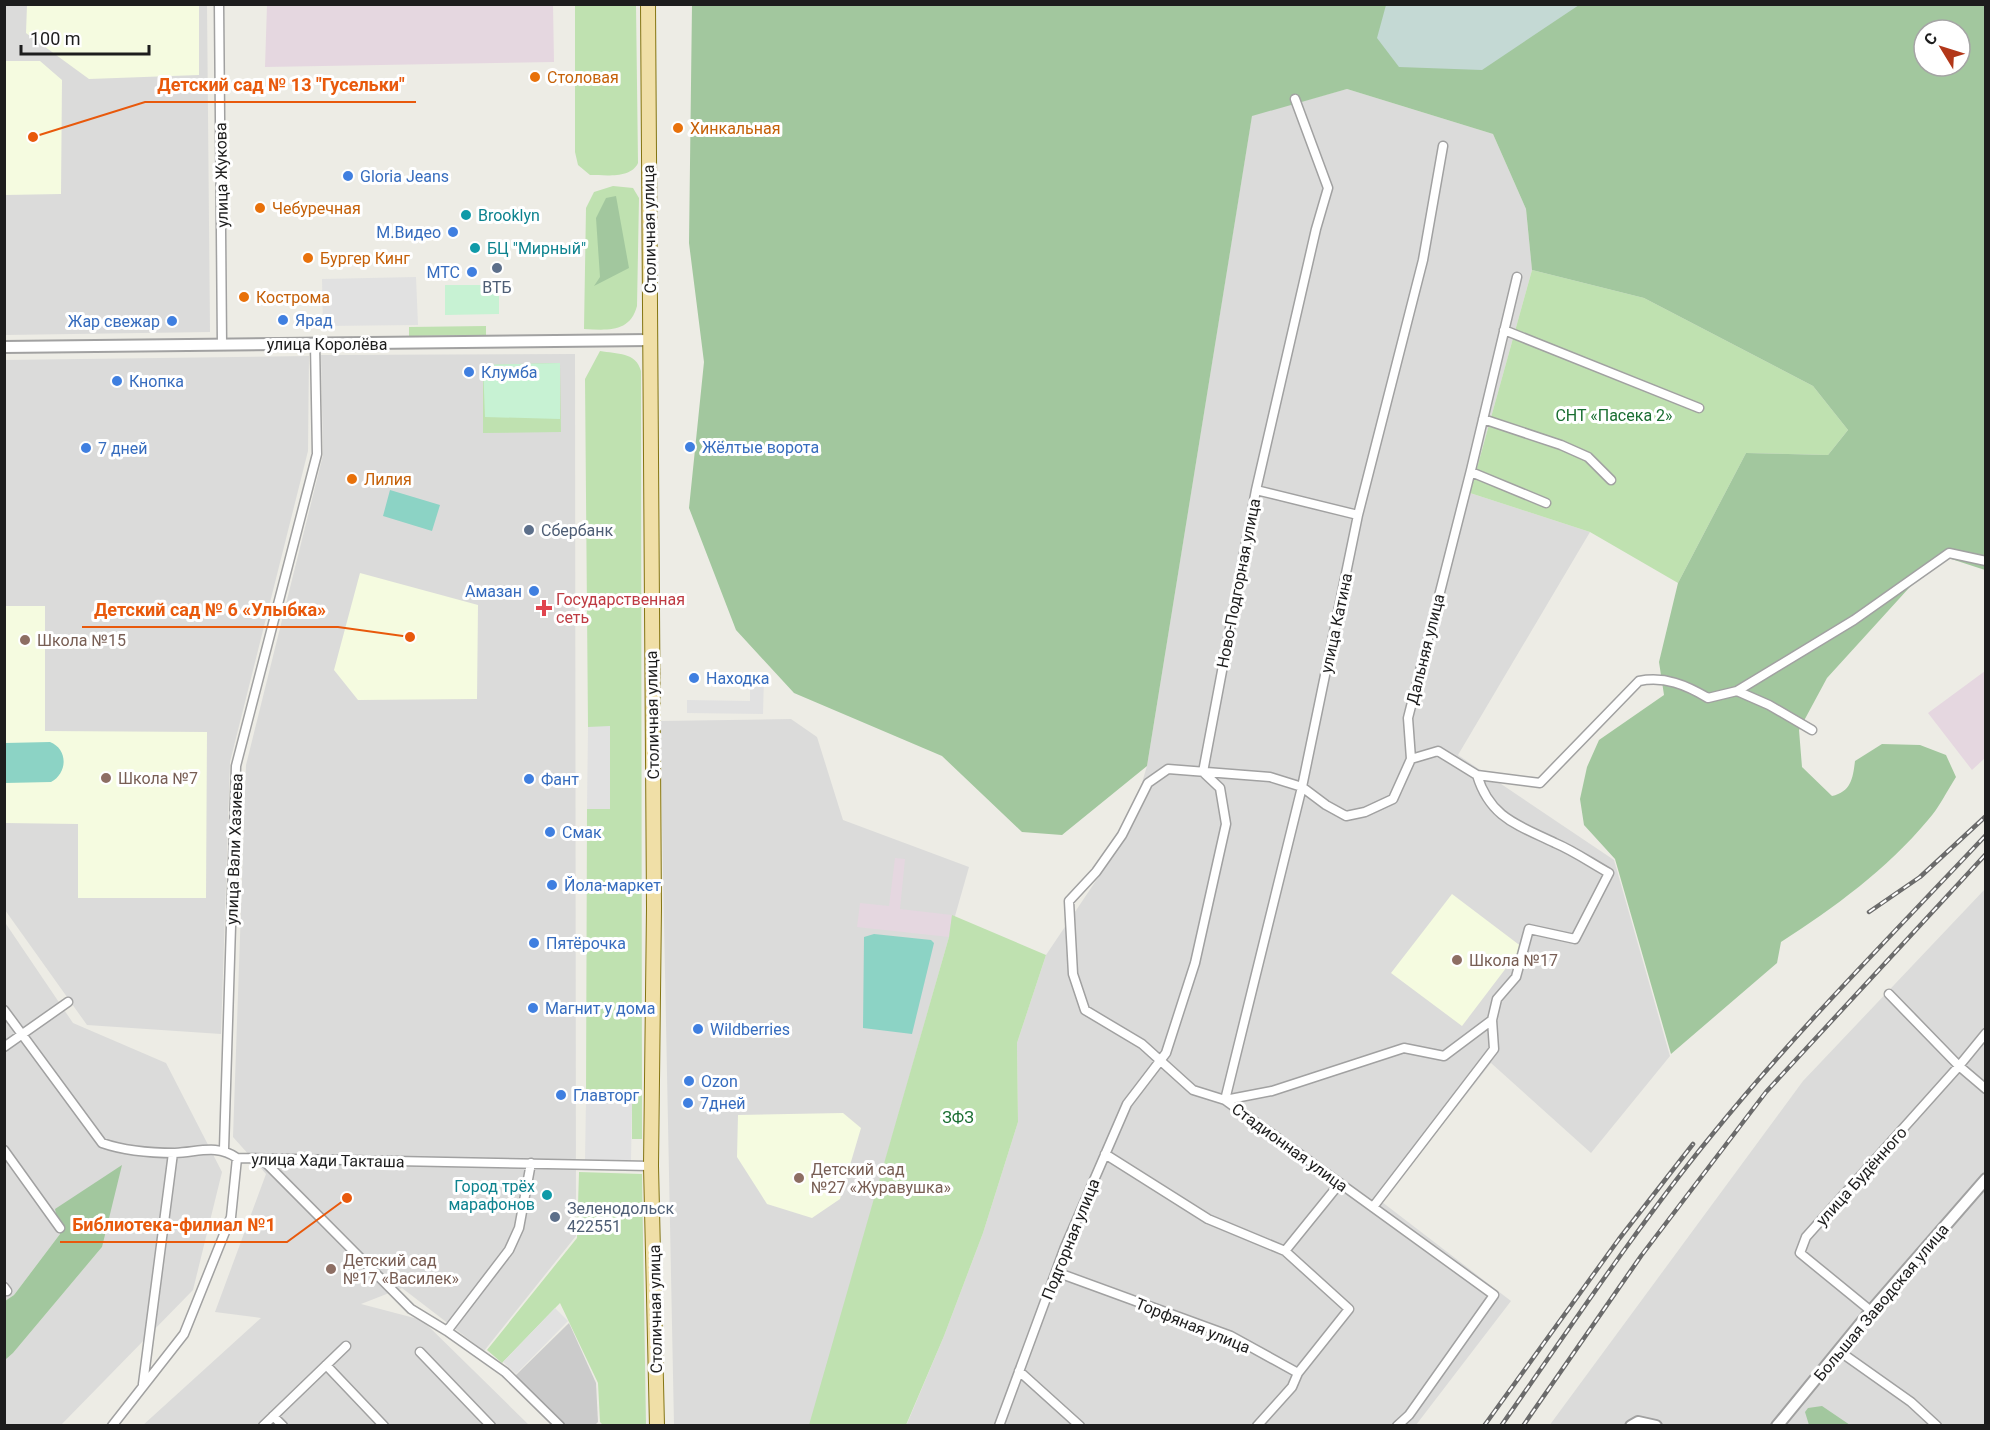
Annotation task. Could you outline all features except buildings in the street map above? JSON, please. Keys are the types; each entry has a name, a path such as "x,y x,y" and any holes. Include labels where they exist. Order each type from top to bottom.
{"main road":[{"name":"Столичная улица","path":"648,4 654,886 651,1166 657,1425"}],"street":[{"name":"улица Жукова","path":"219,4 222,345"},
{"name":"Ново-Подгорная улица","path":"1203,772 1256,490 1316,229 1328,188 1295,99"},
{"name":"улица Катина","path":"1225,1100 1302,787 1358,515 1423,260 1443,146"},
{"name":"Дальняя улица","path":"1412,759 1408,718 1471,472 1516,277"},
{"path":"1504,330 1700,408"},
{"name":"улица Королёва","path":"4,347 650,340"},
{"name":"улица Вали Хазиева","path":"224,1149 236,766 316,454 315,344"},
{"path":"1483,418 1588,457 1611,480"},
{"path":"1471,472 1546,503"},
{"path":"1256,490 1358,515"},
{"path":"1203,772 1270,777 1302,787 1326,805 1346,816 1365,812 1393,799 1412,759 1438,751 1477,775 1540,783 1639,681 1651,679 1684,683 1708,698 1737,691 1854,620 1949,553 1986,561"},
{"path":"1737,691 1769,705 1812,730"},
{"name":"Стадионная улица","path":"1203,772 1168,769 1148,783 1122,835 1096,872 1069,901 1073,974 1085,1010 1142,1044 1193,1090 1225,1100 1494,1294 1409,1415 1396,1425"},
{"path":"1159,1061 1166,1053 1195,963 1226,824 1220,788 1203,772"},
{"path":"1373,1207 1494,1049 1492,1020 1497,999 1516,977 1529,929 1575,939 1609,873 1557,843 1513,825 1484,796 1477,775"},
{"path":"1889,994 1959,1066 1986,1089"},
{"path":"4,1047 68,1002"},
{"path":"4,1010 102,1143 121,1150 173,1153 224,1149"},
{"path":"1225,1100 1272,1090 1404,1048 1444,1056 1492,1020"},
{"name":"улица Будённого","path":"1871,1311 1800,1253 1806,1237 1986,1033"},
{"name":"Подгорная улица","path":"999,1425 1056,1272 1105,1154 1127,1104 1159,1061"},
{"name":"улица Хади Такташа","path":"224,1149 237,1158 262,1159 651,1166"},
{"path":"4,1150 60,1228"},
{"path":"142,1386 173,1153"},
{"path":"1105,1154 1208,1219 1285,1251 1348,1308 1298,1373 1292,1387 1257,1425"},
{"path":"112,1425 184,1334 231,1217 237,1158"},
{"path":"262,1159 411,1309 505,1372 560,1425"},
{"path":"447,1331 509,1250 519,1228 531,1163"},
{"name":"Большая Заводская улица","path":"1777,1425 1871,1311 1986,1179"},
{"path":"1285,1251 1340,1183"},
{"name":"Торфяная улица","path":"1056,1272 1231,1336 1298,1373"},
{"path":"263,1425 346,1346"},
{"path":"1839,1350 1911,1402 1937,1425"},
{"path":"420,1352 491,1425"},
{"path":"326,1365 384,1425"},
{"path":"1019,1371 1080,1425"},
{"path":"273,1416 283,1425"},
{"path":"1634,1424 1656,1425"}],"shaded area":[{"path":"1386,4 1579,5 1482,70 1399,67 1377,38"},
{"path":"4,5 207,5 210,332 5,335"},
{"path":"27,5 199,5 199,75 89,79 26,33"},
{"path":"267,5 553,5 554,62 265,67"},
{"path":"5,61 40,61 62,80 61,194 5,195"},
{"path":"1347,89 1493,134 1526,209 1532,270 1470,493 1590,532 1458,755 1614,860 1670,1056 1591,1153 1491,1063 1382,1202 1511,1301 1416,1425 906,1426 944,1336 983,1233 1018,1122 1017,1043 1046,955 1126,836 1147,766 1252,115"},
{"path":"416,277 418,325 323,326 322,279"},
{"path":"445,285 499,285 499,314 445,315"},
{"path":"575,354 576,1236 484,1351 402,1288 361,1304 422,1320 529,1425 142,1426 261,1318 215,1312 266,1174 233,1137 246,765 323,455 321,355"},
{"path":"309,356 308,451 230,762 221,1034 87,1025 5,910 4,360"},
{"path":"560,363 560,419 485,417 483,365"},
{"path":"390,490 440,505 432,531 383,516"},
{"path":"360,573 478,605 477,699 358,700 334,670"},
{"name":"Школа №7","path":"5,606 45,606 45,731 207,732 206,898 78,898 78,824 5,823"},
{"path":"1985,671 1985,758 1972,770 1928,713"},
{"path":"750,675 764,676 763,714 687,713 687,700 750,701"},
{"path":"791,719 817,737 843,820 969,867 810,1425 674,1425 660,721"},
{"path":"610,726 610,809 587,809 588,727"},
{"path":"50,742 56,745 63,755 63,767 57,778 51,782 5,783 5,743"},
{"path":"895,858 905,859 900,909 952,915 949,937 857,927 860,903 889,906"},
{"path":"1985,889 1985,1425 1549,1426 1803,1081"},
{"name":"Школа №17","path":"1452,894 1522,947 1462,1026 1391,973"},
{"path":"4,921 73,1023 166,1063 222,1172 193,1290 61,1425 5,1425 5,1360 102,1247 60,1234 14,1295 5,1301"},
{"path":"874,934 931,940 934,943 912,1034 863,1028 864,937"},
{"path":"586,1100 632,1101 631,1161 585,1160"},
{"name":"Детский сад №27 «Журавушка»","path":"843,1113 861,1128 840,1199 812,1218 767,1204 737,1157 738,1115"},
{"path":"555,1308 568,1321 516,1374 503,1362"},
{"path":"569,1323 596,1383 598,1422 595,1425 565,1425 515,1376"}],"green space":[{"path":"575,5 636,5 638,163 630,172 624,174 590,175 578,165 575,152"},
{"path":"692,5 1985,5 1985,570 1939,555 1827,678 1799,730 1802,767 1832,796 1847,788 1852,778 1855,761 1882,744 1920,745 1946,755 1956,777 1932,815 1895,855 1859,887 1781,942 1777,963 1671,1054 1615,859 1584,825 1580,799 1587,767 1599,740 1664,695 1659,662 1678,583 1746,453 1828,455 1848,430 1813,386 1644,298 1532,270 1526,209 1493,134 1347,89 1252,116 1147,766 1062,835 1022,832 942,756 794,693 736,630 689,508 704,362 689,243"},
{"path":"613,186 633,188 639,198 637,306 629,321 617,328 584,329 586,208 594,192"},
{"path":"616,196 629,268 594,286 600,277 596,218 606,198"},
{"name":"СНТ «Пасека 2»","path":"1532,270 1644,298 1813,386 1848,430 1828,455 1746,453 1678,583 1590,532 1470,493"},
{"path":"486,326 486,335 409,336 409,327"},
{"path":"600,351 630,357 635,360 641,371 642,1139 632,1139 632,1101 586,1100 587,809 610,809 610,727 588,727 585,379"},
{"path":"560,363 561,432 483,433 483,365"},
{"name":"ЗФЗ","path":"952,915 1046,955 1017,1043 1018,1122 983,1233 944,1336 906,1425 809,1425 949,937"},
{"path":"122,1165 102,1247 5,1360 5,1301 14,1295 60,1234 55,1209"},
{"path":"579,1172 642,1174 646,1425 603,1425 600,1422 598,1383 560,1303 502,1363 487,1350 577,1238"},
{"path":"1822,1406 1850,1425 1809,1425 1805,1412 1808,1408"}],"railway":[{"path":"1869,912 1920,877 1986,816"},
{"path":"1501,1426 1630,1242 1711,1136 1811,1020 1986,835"},
{"path":"1523,1426 1641,1256 1766,1092 1986,854"},
{"path":"1484,1426 1619,1239 1693,1144"}],"place":[{"name":"Столовая","path":"535,77"},
{"name":"Хинкальная","path":"678,128"},
{"name":"Детский сад № 13 \"Гусельки\"","path":"33,137"},
{"name":"Gloria Jeans","path":"348,176"},
{"name":"Чебуречная","path":"260,208"},
{"name":"Brooklyn","path":"466,215"},
{"name":"М.Видео","path":"453,232"},
{"name":"БЦ \"Мирный\"","path":"475,248"},
{"name":"Бургер Кинг","path":"308,258"},
{"name":"ВТБ","path":"497,268"},
{"name":"МТС","path":"472,272"},
{"name":"Кострома","path":"244,297"},
{"name":"Ярад","path":"283,320"},
{"name":"Жар свежар","path":"172,321"},
{"name":"Клумба","path":"469,372"},
{"name":"Кнопка","path":"117,381"},
{"name":"Жёлтые ворота","path":"690,447"},
{"name":"7 дней","path":"86,448"},
{"name":"Лилия","path":"352,479"},
{"name":"Сбербанк","path":"529,530"},
{"name":"Амазан","path":"534,591"},
{"name":"Государственная сеть","path":"544,608"},
{"name":"Детский сад № 6 «Улыбка»","path":"410,637"},
{"name":"Школа №15","path":"25,640"},
{"name":"Находка","path":"694,678"},
{"name":"Школа №7","path":"106,778"},
{"name":"Фант","path":"529,779"},
{"name":"Смак","path":"550,832"},
{"name":"Йола-маркет","path":"552,885"},
{"name":"Пятёрочка","path":"534,943"},
{"name":"Школа №17","path":"1457,960"},
{"name":"Магнит у дома","path":"533,1008"},
{"name":"Wildberries","path":"698,1029"},
{"name":"Ozon","path":"689,1081"},
{"name":"Главторг","path":"561,1095"},
{"name":"7дней","path":"688,1103"},
{"name":"Детский сад №27 «Журавушка»","path":"799,1178"},
{"name":"Город трёх марафонов","path":"547,1195"},
{"name":"Библиотека-филиал №1","path":"347,1198"},
{"name":"Зеленодольск 422551","path":"555,1217"},
{"name":"Детский сад №17 «Василек»","path":"331,1269"}]}
